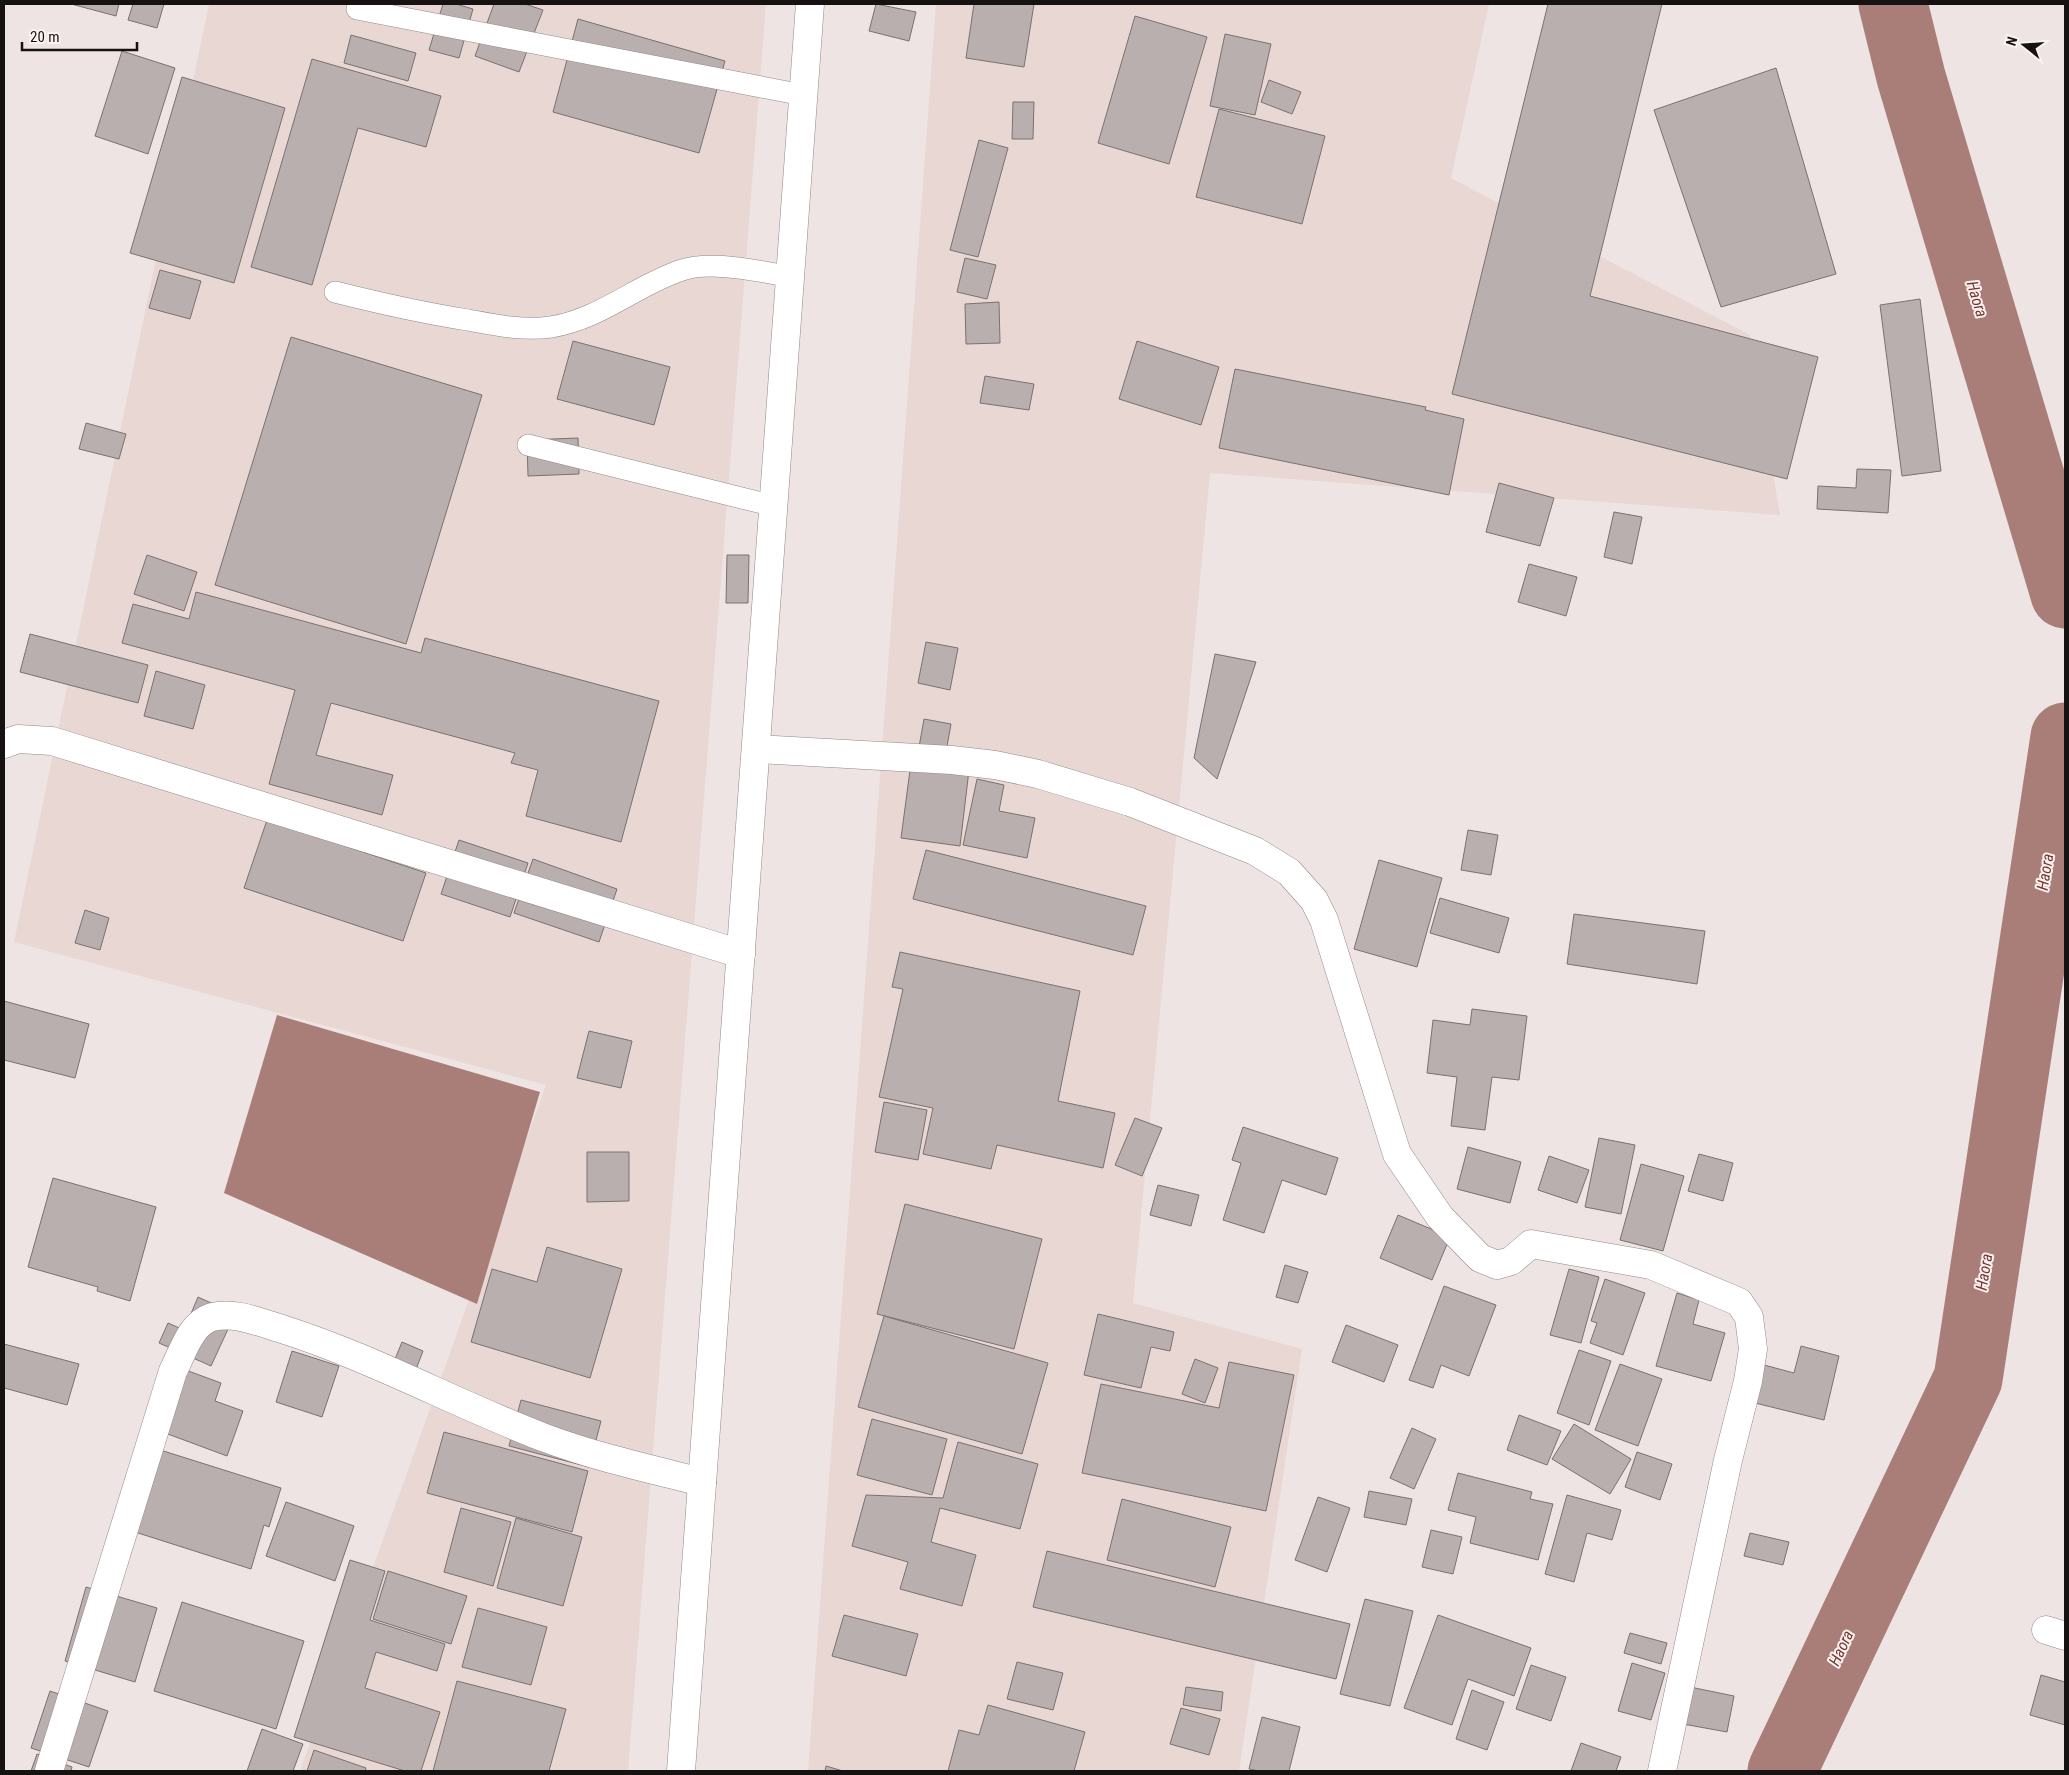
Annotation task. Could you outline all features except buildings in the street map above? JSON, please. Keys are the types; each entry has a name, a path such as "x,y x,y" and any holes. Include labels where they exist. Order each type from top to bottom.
{"street":[{"path":"681,1771 810,4"},
{"path":"4,744 24,739 52,741 741,954"},
{"path":"756,749 952,760 1012,768 1130,802 1255,851 1289,872 1314,900 1324,920 1397,1154 1440,1217 1480,1258 1496,1265 1511,1261 1531,1244 1651,1265 1739,1302 1749,1317 1753,1349 1748,1380 1726,1470 1662,1771"},
{"path":"49,1771 173,1371 194,1328 212,1318 239,1316 318,1341 382,1366 545,1438 618,1461 702,1482"}],"lane":[{"path":"357,9 803,95"},
{"path":"335,292 417,312 501,326 550,327 596,314 682,270 707,266 790,276"},
{"path":"528,445 774,506"}],"shaded area":[{"path":"209,4 766,4 628,1771 300,1771 546,1085 14,942"},
{"path":"936,4 1489,4 1451,178 1750,335 1780,515 1210,473 1133,1303 1302,1349 1239,1771 808,1771"},
{"path":"277,1015 540,1092 477,1304 224,1193"}],"waterway":[{"name":"Haora","path":"1893,4 1911,77 2065,594"},
{"name":"Haora","path":"1782,1771 1968,1379 2065,737"}]}
